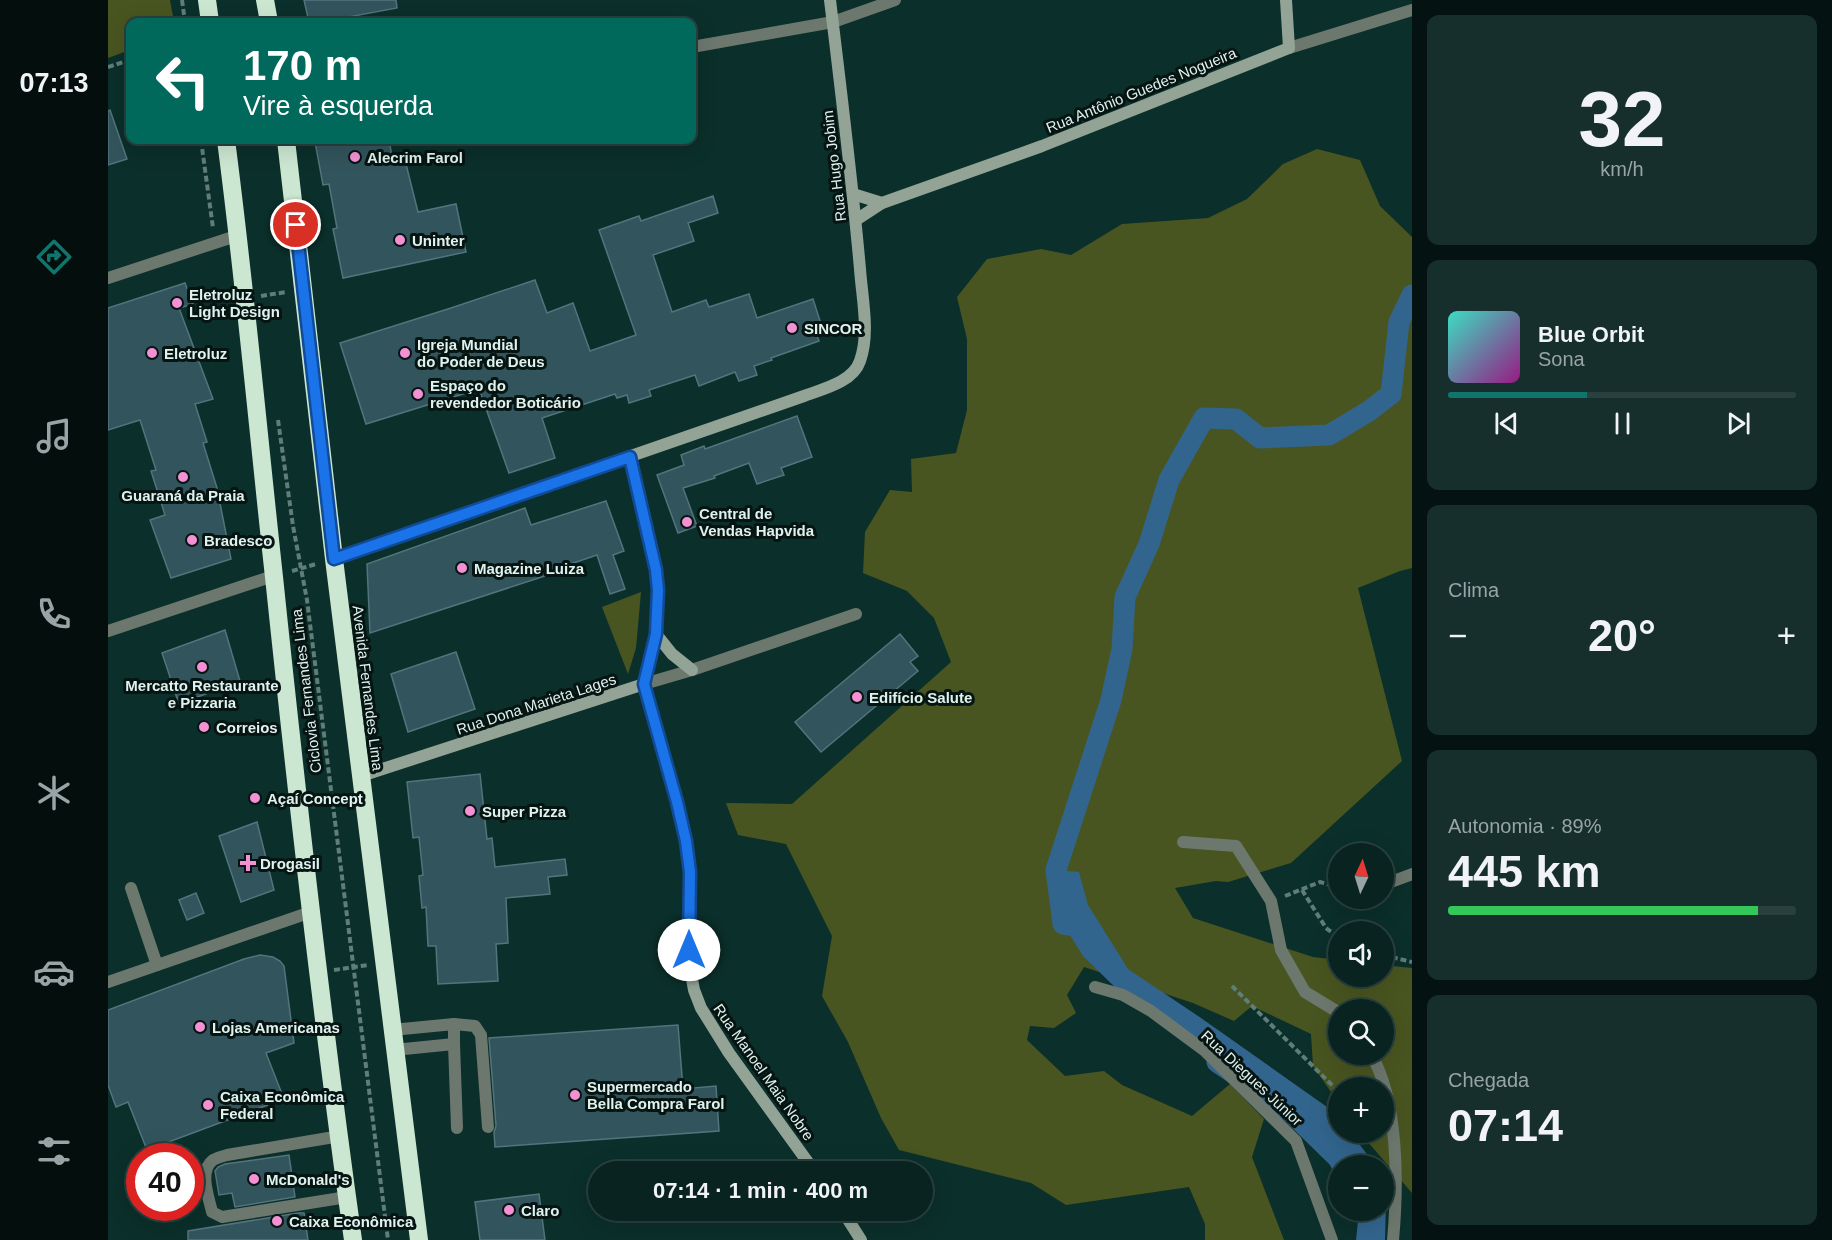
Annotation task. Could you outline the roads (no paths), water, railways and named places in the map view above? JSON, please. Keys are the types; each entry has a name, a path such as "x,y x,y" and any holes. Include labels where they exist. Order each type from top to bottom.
{"highway":[{"path":"207,0 209,18"},
{"path":"266,0 268,18"},
{"path":"227,144 238,235 253,297 273,576 318,972 353,1240"},
{"name":"Avenida Fernandes Lima","path":"286,144 334,559 419,1240"}],"street":[{"name":"Rua Hugo Jobim","path":"334,559 793,400 836,384 849,375 860,362 864,348 865,329 856,220 830,0"},
{"path":"696,46 833,22 895,0"},
{"path":"1286,0 1289,48"},
{"name":"Rua Antônio Guedes Nogueira","path":"856,220 882,203 1042,146 1289,48 1412,10"},
{"path":"853,194 882,203"},
{"path":"108,278 238,235"},
{"name":"Rua Manoel Maia Nobre","path":"630,457 656,570 658,590 656,634 644,684 686,841 690,872 688,932 694,990 701,1008 729,1053 807,1161"},
{"path":"108,631 273,576"},
{"name":"Rua Dona Marieta Lages","path":"361,776 692,670 856,614"},
{"path":"656,634 672,654 692,670"},
{"path":"1182,842 1236,846 1270,901 1281,950 1305,992 1328,1006"},
{"path":"1394,881 1412,874"},
{"path":"131,888 157,965"},
{"path":"108,982 311,912"},
{"name":"Rua Diegues Júnior","path":"1095,987 1123,995 1151,1011 1205,1051 1296,1141 1332,1240"},
{"path":"392,1030 454,1024 476,1026 481,1035 488,1127"},
{"path":"454,1024 457,1128"},
{"path":"394,1050 454,1044"},
{"path":"1377,1065 1393,1122 1396,1209 1393,1240"},
{"path":"340,1136 227,1155 212,1161 207,1167 205,1179 212,1212 222,1217 347,1197"},
{"path":"849,1221 861,1240"}],"water":[{"path":"1056,870 1079,872 1088,905 1128,969 1328,1108 1328,1143 1358,1143 1368,1155 1335,1155 1291,1112 1131,997 1123,995 1083,956 1063,924"},
{"path":"1358,1221 1386,1221 1385,1240 1356,1240"}],"waterway":[{"path":"1089,934 1083,927 1063,924 1056,870 1111,700 1122,649 1125,597 1149,544 1169,480 1204,418 1236,419 1260,438 1329,435 1369,411 1391,394 1399,322 1412,295"},
{"path":"1217,1062 1291,1112 1335,1155"}],"place":[{"name":"Alecrim Farol","path":"355,157"},
{"name":"Uninter","path":"400,240"},
{"name":"Eletroluz Light Design","path":"177,303"},
{"name":"SINCOR","path":"792,328"},
{"name":"Eletroluz","path":"152,353"},
{"name":"Igreja Mundial do Poder de Deus","path":"405,353"},
{"name":"Espaço do revendedor Boticário","path":"418,394"},
{"name":"Guaraná da Praia","path":"183,477"},
{"name":"Central de Vendas Hapvida","path":"687,522"},
{"name":"Bradesco","path":"192,540"},
{"name":"Magazine Luiza","path":"462,568"},
{"name":"Mercatto Restaurante e Pizzaria","path":"202,667"},
{"name":"Edifício Salute","path":"857,697"},
{"name":"Correios","path":"204,727"},
{"name":"Açaí Concept","path":"255,798"},
{"name":"Super Pizza","path":"470,811"},
{"name":"Drogasil","path":"248,863"},
{"name":"Lojas Americanas","path":"200,1027"},
{"name":"Supermercado Bella Compra Farol","path":"575,1095"},
{"name":"Caixa Econômica Federal","path":"208,1105"},
{"name":"McDonald's","path":"254,1179"},
{"name":"Claro","path":"509,1210"},
{"name":"Caixa Econômica","path":"277,1221"}]}
